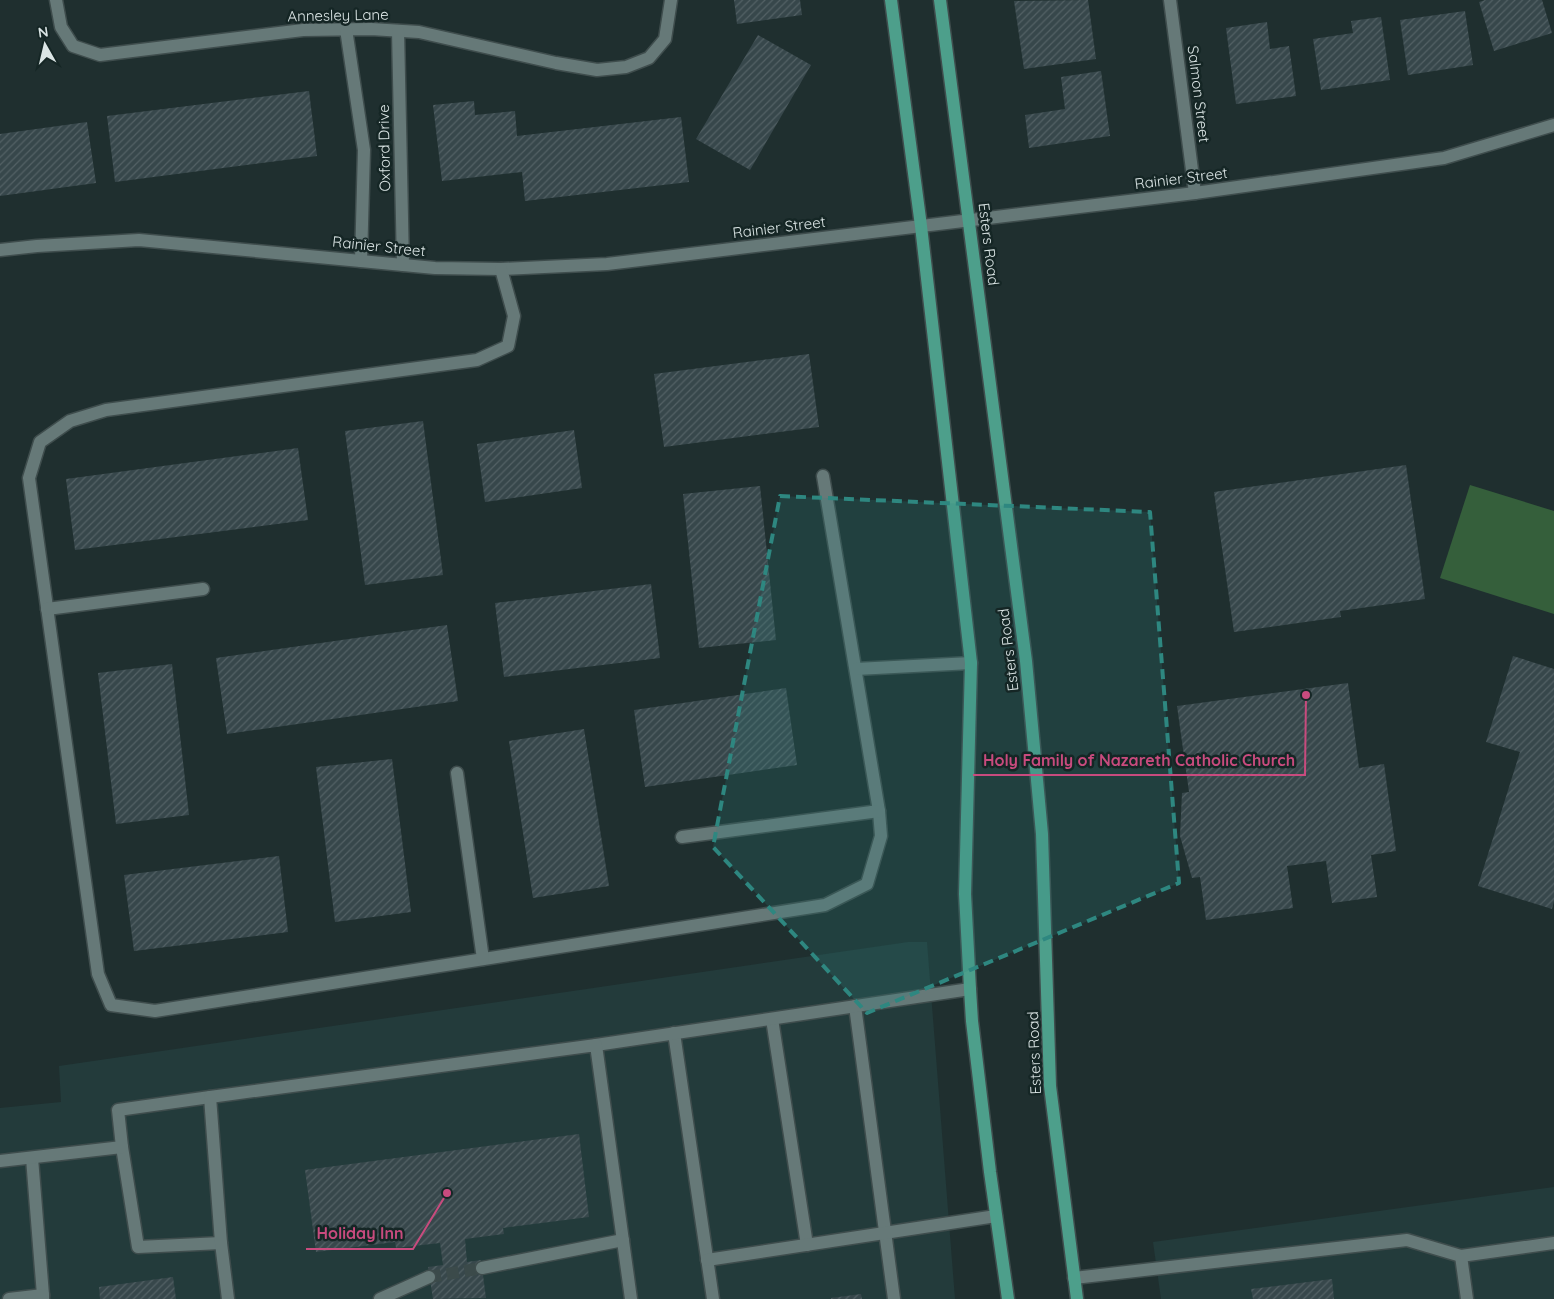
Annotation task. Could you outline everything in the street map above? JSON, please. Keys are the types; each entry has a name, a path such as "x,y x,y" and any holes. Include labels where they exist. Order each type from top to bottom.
{"main road":[{"path":"891,0 921,226 971,663 965,894 970,989 972,1021 1008,1299"},
{"name":"Esters Road","path":"940,0 1026,661 1042,834 1050,1086 1077,1299"}],"street":[{"name":"Annesley Lane","path":"56,0 61,27 73,46 100,55 303,30 398,30 420,32 597,70 626,68 649,58 665,39 670,0"},
{"name":"Salmon Street","path":"1170,0 1195,193"},
{"name":"Oxford Drive","path":"346,29 364,150 361,261"},
{"name":"Oxford Drive","path":"398,30 403,265"},
{"name":"Rainier Street","path":"0,250 139,240 435,268 501,269 608,264 1195,193 1444,158 1554,124"},
{"path":"501,269 514,316 508,346 477,360 106,410 70,422 40,442 29,478 98,974 111,1005 155,1012 825,904 868,884 881,836 879,810 823,476"},
{"path":"47,609 203,589"},
{"path":"856,669 971,663"},
{"path":"457,773 483,959"},
{"path":"682,837 879,810"},
{"path":"221,1242 138,1247 118,1110 596,1045 970,989"},
{"path":"856,1006 894,1299"},
{"path":"772,1018 807,1245"},
{"path":"674,1033 713,1299"},
{"path":"596,1045 630,1299"},
{"path":"210,1097 221,1242 228,1299"},
{"path":"0,1161 122,1147"},
{"path":"9,1299 43,1297 32,1158"},
{"path":"707,1260 996,1216"},
{"path":"482,1268 622,1240"},
{"path":"1074,1278 1407,1240 1461,1256 1554,1243"},
{"path":"1461,1256 1467,1299"},
{"path":"380,1299 430,1277"}],"highlighted area":[{"path":"780,496 1150,512 1179,883 867,1013 713,847"}],"shaded area":[{"path":"908,942 927,942 955,1299 0,1299 0,1108 61,1102 59,1066"},
{"path":"1554,1187 1554,1299 1161,1299 1153,1242"}],"green space":[{"path":"1470,485 1554,511 1554,614 1440,578"}],"building":[{"path":"734,0 800,0 802,15 737,24"},
{"path":"1088,0 1096,59 1024,69 1014,1"},
{"path":"1485,0 1542,0 1552,33 1494,51 1479,2"},
{"path":"1465,11 1473,65 1408,75 1400,20"},
{"path":"1381,17 1390,80 1321,90 1313,39 1353,33 1351,21"},
{"path":"1267,22 1270,49 1289,46 1296,96 1236,104 1226,28"},
{"path":"758,35 811,65 750,170 696,139"},
{"path":"1101,71 1110,136 1029,148 1025,115 1065,109 1061,77"},
{"path":"309,91 317,156 115,182 107,116"},
{"path":"474,101 475,115 515,111 517,136 681,117 689,182 525,201 522,172 442,181 433,105"},
{"path":"87,122 96,183 0,196 0,134"},
{"path":"809,354 819,427 664,447 654,374"},
{"path":"423,421 443,575 365,585 345,431"},
{"path":"574,430 582,488 485,502 477,444"},
{"path":"298,448 308,520 75,550 66,479"},
{"path":"1406,465 1425,599 1340,611 1341,617 1234,632 1214,492"},
{"path":"760,486 776,640 699,648 683,494"},
{"path":"651,584 660,658 504,677 495,603"},
{"path":"447,625 458,701 227,734 216,658"},
{"path":"1513,656 1554,669 1554,901 1552,909 1478,886 1520,752 1486,742"},
{"path":"172,664 189,815 116,824 98,673"},
{"path":"1348,683 1359,768 1384,764 1396,851 1371,855 1377,897 1332,903 1326,861 1287,866 1293,908 1206,920 1200,877 1192,878 1180,836 1182,793 1189,792 1177,706"},
{"path":"786,688 797,765 645,787 634,710"},
{"path":"584,729 609,886 533,898 509,741"},
{"path":"392,759 411,912 335,922 316,767"},
{"path":"279,856 288,932 134,951 124,875"},
{"path":"579,1134 589,1217 503,1228 504,1234 465,1239 467,1262 481,1260 486,1298 433,1299 428,1267 443,1265 440,1243 396,1248 395,1242 316,1252 305,1170"},
{"path":"173,1277 176,1299 100,1299 99,1287"},
{"path":"1332,1279 1334,1299 1253,1299 1251,1289"},
{"path":"861,1294 862,1299 831,1299 831,1298"}],"tunnel":[{"path":"429,1277 482,1268"}],"place":[{"name":"Holy Family of Nazareth Catholic Church","path":"1306,695"},
{"name":"Holiday Inn","path":"447,1193"}]}
